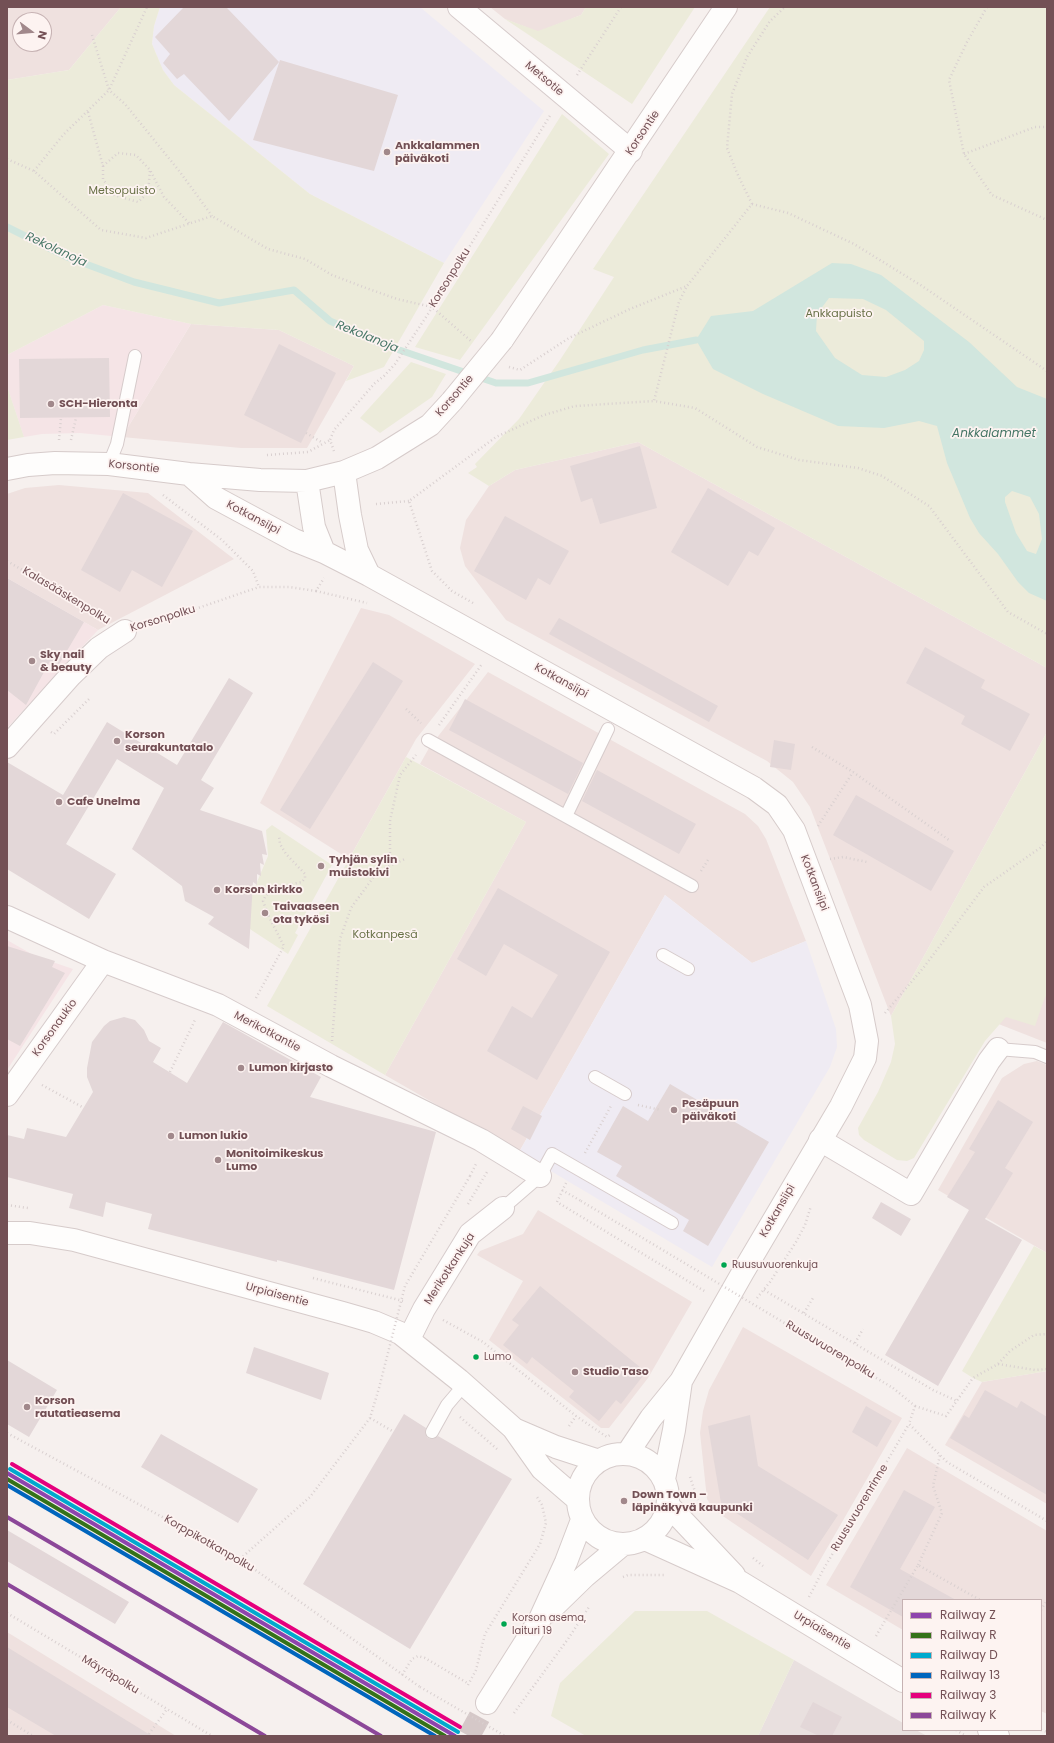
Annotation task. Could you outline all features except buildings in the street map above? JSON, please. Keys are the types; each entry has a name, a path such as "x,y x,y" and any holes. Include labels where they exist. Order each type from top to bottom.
{"main road":[{"name":"Metsotie","path":"459,7 631,151"},
{"name":"Korsontie","path":"7,469 28,465 55,463 109,464 189,474 260,480 307,481 344,472 378,458 430,424 452,402 502,340 631,151 726,7"},
{"path":"344,472 357,550 369,575"},
{"name":"Kotkansiipi","path":"189,474 216,498 294,540 324,552 369,575 754,788 777,805 794,830 860,1005 867,1041 865,1058 858,1074 681,1381 651,1418 627,1454"},
{"path":"307,481 314,527 324,552"},
{"name":"Korsonpolku","path":"7,748 71,675 99,648 125,631"},
{"name":"Merikotkantie","path":"7,917 103,961 206,1000 331,1066 481,1140 540,1176"},
{"name":"Korsonaukio","path":"7,1095 103,961"},
{"path":"820,1140 911,1194 989,1061 998,1049"},
{"name":"Merikotkankuja","path":"409,1339 424,1309 470,1234 502,1208"},
{"name":"Urpiaisentie","path":"7,1233 30,1233 74,1240 374,1322 400,1333 464,1385 513,1428 542,1469 580,1510 592,1533 613,1544 632,1544 645,1539 660,1526 666,1516 668,1505 668,1488 664,1478"},
{"name":"Kotkansiipi","path":"664,1478 674,1430 681,1381"},
{"name":"Urpiaisentie","path":"513,1428 556,1447 599,1461"},
{"path":"488,1703 539,1621 566,1562 580,1510 579,1487 584,1475 591,1467 609,1456 627,1454 636,1455 649,1462 664,1478"},
{"name":"Urpiaisentie","path":"668,1505 740,1582"},
{"name":"Urpiaisentie","path":"645,1539 740,1582 902,1679"},
{"path":"539,1621 585,1576 622,1545"}],"lane":[{"path":"109,464 117,444 135,356"},
{"path":"566,816 608,728"},
{"path":"428,740 692,886"},
{"path":"663,954 688,968"},
{"path":"998,1049 1035,1052 1047,1057"},
{"path":"595,1077 628,1099"},
{"path":"502,1208 540,1176 552,1154 672,1224"},
{"path":"432,1432 447,1405 464,1385"}],"path":[{"path":"34,171 63,135 109,90 147,7"},
{"name":"Korsonpolku","path":"330,440 334,430 375,383 395,364 428,314 563,95 621,7"},
{"path":"752,204 727,148 732,94 747,57 770,21 785,7"},
{"path":"987,7 966,42 949,80 964,154 992,195 1047,220"},
{"path":"92,35 109,90 125,104 180,172 212,216 268,249 305,259 332,275 366,288 432,307 473,343"},
{"path":"88,111 103,166 103,179 114,195 138,202 148,193 150,170"},
{"path":"964,154 1035,127 1047,127"},
{"path":"103,166 118,153 136,155 150,170 164,197 190,224"},
{"path":"7,160 34,171 102,230 146,238 212,216"},
{"path":"654,401 679,302 687,286 752,204"},
{"path":"752,204 788,213 854,244 922,286 1047,372"},
{"path":"506,366 520,370 569,338 687,286"},
{"path":"376,504 409,501 496,437 544,415 575,406 654,401 695,408 757,447 800,460 858,468 882,476 929,506 1008,612 1047,634"},
{"path":"59,440 61,418"},
{"path":"71,440 76,418"},
{"path":"306,433 324,444"},
{"path":"274,454 308,452 330,440 334,452"},
{"path":"162,494 222,540 253,571 259,587"},
{"path":"409,501 432,571 452,591 479,607"},
{"name":"Kalasääskenpolku","path":"7,561 125,631"},
{"name":"Korsonpolku","path":"125,631 151,624 259,587 290,587 316,591 325,578"},
{"path":"812,747 852,772 949,840"},
{"path":"813,830 821,822 852,772"},
{"path":"244,1020 284,946 264,906 264,897 278,887 302,882 305,878 305,874 286,854 280,844 279,836"},
{"path":"881,1008 884,1015 924,967 984,887 1040,848 1047,841"},
{"path":"824,860 843,857 867,862"},
{"path":"331,1066 340,939 351,908 375,875 387,866 405,859"},
{"path":"170,1072 206,1000"},
{"path":"60,1094 84,1108"},
{"path":"628,1099 661,1110"},
{"path":"584,1155 613,1103"},
{"path":"240,1559 310,1497 370,1418 405,1286 470,1176"},
{"path":"566,1183 556,1202 725,1303"},
{"name":"Ruusuvuorenpolku","path":"581,1201 893,1388 916,1406 946,1416 957,1401"},
{"path":"764,1290 933,1390 957,1401 972,1378 998,1364 1010,1351 1034,1335 1047,1334"},
{"path":"804,1313 812,1298"},
{"path":"854,1343 863,1329"},
{"path":"998,1364 1035,1370 1047,1369"},
{"path":"447,1405 500,1452"},
{"path":"916,1406 909,1424 947,1462 1047,1521"},
{"path":"370,1418 394,1432"},
{"name":"Ruusuvuorenrinne","path":"811,1593 909,1424"},
{"name":"Korppikotkanpolku","path":"7,1433 240,1559 402,1675 505,1736"},
{"path":"879,1630 918,1565 942,1513 933,1486 940,1455"},
{"path":"689,1474 700,1506"},
{"path":"465,1691 476,1670 485,1634 540,1544 546,1523 542,1505 535,1494"},
{"path":"752,1558 764,1567"},
{"path":"918,1565 978,1599"},
{"path":"621,1578 628,1575 669,1575"},
{"path":"514,1713 568,1639 594,1600"},
{"name":"Mäyräpolku","path":"7,1613 212,1736"},
{"path":"402,1675 412,1659 418,1656 425,1658 469,1684"},
{"path":"149,1734 167,1709"},
{"path":"7,1720 33,1736"},
{"path":"958,1731 967,1736"}],"shaded area":[{"path":"7,7 121,7 69,70 7,80"},
{"name":"Ankkalammen päiväkoti","path":"160,7 420,7 544,111 444,263 310,194 174,85 163,70 152,44 154,26"},
{"path":"490,7 586,7 581,15 538,32 505,19"},
{"path":"103,305 191,324 122,437 80,433 42,434 24,437 7,386 7,355"},
{"path":"191,324 279,330 354,366 307,448 241,448 122,437"},
{"path":"638,442 1047,668 1047,732 891,1016 810,807 793,782 767,761 506,620 465,566 460,548 466,520 489,486 515,470"},
{"path":"59,485 148,493 234,559 98,630 7,578 7,494 25,488"},
{"path":"7,578 98,630 7,728"},
{"path":"361,608 389,615 475,664 416,739 349,859 260,803"},
{"path":"488,672 745,814 758,826 766,839 806,941 752,963 665,895 519,1152 385,1075 526,822 420,764 429,748"},
{"name":"Pesäpuun päiväkoti","path":"665,895 752,963 806,941 836,1029 837,1047 830,1067 712,1267 519,1152"},
{"path":"1047,902 1047,1043 996,1023"},
{"path":"7,940 35,956 73,969 7,1070"},
{"path":"1037,1061 1047,1065 1047,1253 938,1190 1002,1078 1024,1064"},
{"path":"538,1210 692,1302 648,1378 609,1428 601,1428 489,1340 523,1281 477,1255 480,1251 523,1234"},
{"path":"743,1327 902,1418 811,1576 714,1510 707,1499 700,1433 703,1411 709,1390"},
{"path":"1047,1371 1047,1504 945,1445 982,1382"},
{"path":"907,1448 1047,1531 1047,1714 1042,1712 1042,1599 902,1599 902,1629 826,1585"},
{"path":"7,1632 176,1736 7,1736"},
{"path":"794,1660 902,1722 902,1731 918,1731 927,1736 758,1736"}],"green space":[{"name":"Metsopuisto","path":"121,7 160,7 154,26 152,44 163,70 174,85 310,194 444,263 384,367 346,381 354,366 279,330 191,324 103,305 7,355 7,80 69,70"},
{"path":"586,7 695,7 632,104 505,19 538,31 581,15"},
{"name":"Ankkapuisto","path":"770,7 1047,7 1047,668 638,442 515,470 489,486 468,473 477,467 475,464 519,419 560,360 614,277 593,269"},
{"path":"562,114 609,154 460,360 415,347"},
{"path":"411,362 446,374 432,397 380,433 360,418"},
{"path":"7,386 24,437 7,440"},
{"path":"1047,732 1047,996 1045,997 1035,1026 1006,1017 985,1041 914,1158 907,1161 897,1160 864,1140 859,1135 858,1128 878,1092 891,1062 895,1044 891,1016"},
{"name":"Kotkanpesä","path":"406,757 526,822 385,1075 267,1006"},
{"path":"272,825 332,865 295,933 298,935 288,954 233,918 246,908 268,856 266,830"},
{"path":"1034,1246 1047,1253 1047,1371 982,1382 962,1371"},
{"path":"635,1611 707,1611 794,1660 758,1736 586,1736 551,1716 560,1683"}],"water":[{"name":"Ankkalammet","path":"832,263 851,264 881,275 969,342 1017,387 1047,399 1047,601 1029,593 1018,582 998,554 979,533 970,518 947,463 937,426 919,421 884,428 838,426 763,394 713,369 696,340 711,316 753,311","holes":["829,298 863,299 886,310 924,341 924,350 919,361 905,370 886,377 862,375 835,358 816,331 817,314","1012,491 1030,497 1039,514 1042,539 1036,554 1027,551 1016,533 1005,502 1005,497"]}],"waterway":[{"name":"Rekolanoja","path":"7,227 67,257 134,282 219,303 294,290 330,321 379,343 496,383 528,383 643,350 696,340"}],"tunnel":[{"path":"469,1736 487,1703"}],"rail line":[{"name":"3","path":"12,1464 460,1727"},
{"name":"D","path":"10,1469 458,1732"},
{"name":"Z","path":"7,1473 455,1736"},
{"name":"R","path":"7,1479 445,1736"},
{"name":"13","path":"7,1485 435,1736"},
{"name":"K","path":"7,1517 381,1736"},
{"name":"K","path":"7,1584 265,1736"}],"place":[{"name":"Ankkalammen päiväkoti","path":"387,152"},
{"name":"SCH-Hieronta","path":"51,404"},
{"name":"Sky nail & beauty","path":"32,661"},
{"name":"Korson seurakuntatalo","path":"117,741"},
{"name":"Cafe Unelma","path":"59,802"},
{"name":"Tyhjän sylin muistokivi","path":"321,866"},
{"name":"Korson kirkko","path":"217,890"},
{"name":"Taivaaseen ota tykösi","path":"265,913"},
{"name":"Lumon kirjasto","path":"241,1068"},
{"name":"Pesäpuun päiväkoti","path":"674,1110"},
{"name":"Lumon lukio","path":"171,1136"},
{"name":"Monitoimikeskus Lumo","path":"218,1160"},
{"name":"Ruusuvuorenkuja","path":"724,1265"},
{"name":"Lumo","path":"476,1357"},
{"name":"Studio Taso","path":"575,1372"},
{"name":"Korson rautatieasema","path":"27,1407"},
{"name":"Down Town – läpinäkyvä kaupunki","path":"624,1501"},
{"name":"Korson asema, laituri 19","path":"504,1624"}]}
